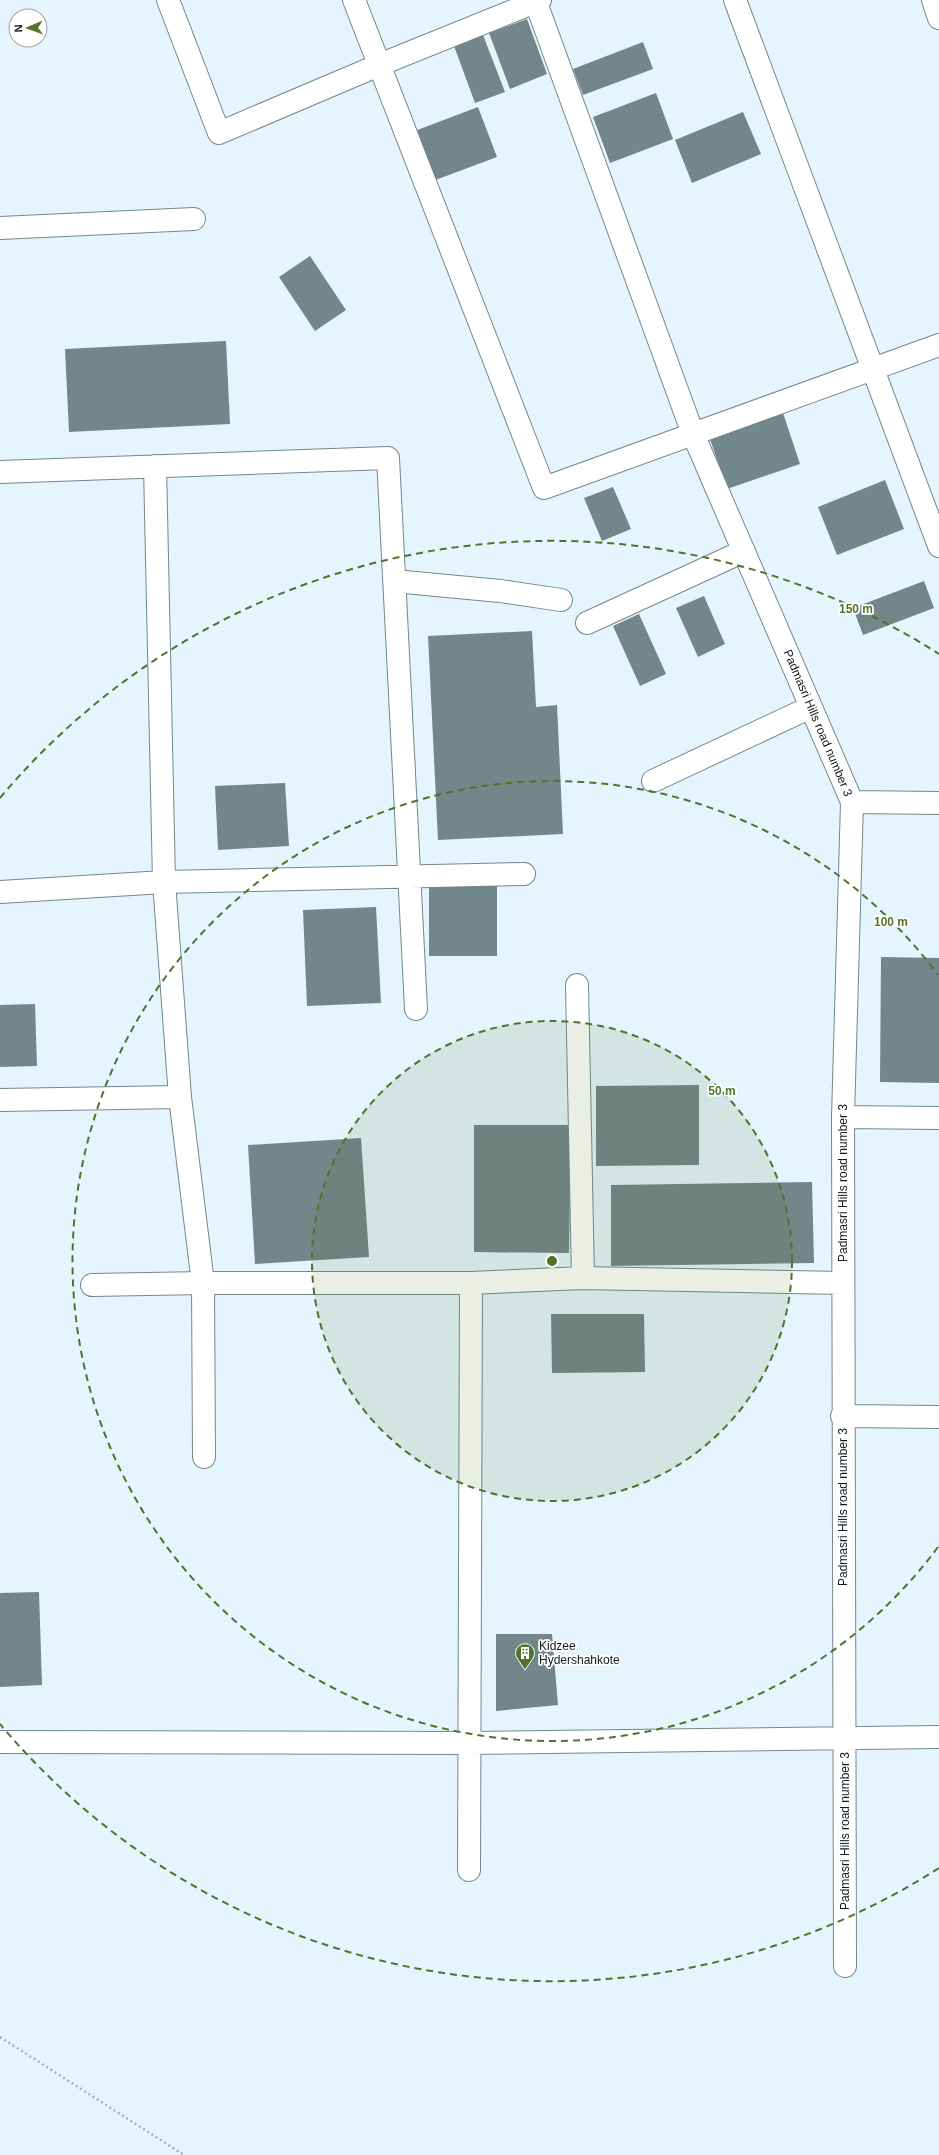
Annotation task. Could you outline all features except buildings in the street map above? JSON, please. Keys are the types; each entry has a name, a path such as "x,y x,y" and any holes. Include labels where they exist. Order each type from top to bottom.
{"street":[{"path":"168,0 218,133 379,65 537,1"},
{"path":"354,0 544,488 939,345"},
{"path":"735,0 939,546"},
{"path":"933,0 939,18"},
{"name":"Padmasri Hills road number 3","path":"537,1 693,434 852,802 843,1117 842,1416 845,1737 845,1966"},
{"path":"0,228 194,219"},
{"path":"0,472 388,458 416,1009"},
{"path":"155,466 164,882 180,1097 203,1283 204,1456"},
{"path":"587,623 744,551"},
{"path":"394,580 500,591 561,600"},
{"path":"653,781 811,707"},
{"path":"852,802 939,803"},
{"path":"0,892 164,882 524,874"},
{"path":"577,985 583,1278"},
{"path":"0,1100 180,1097"},
{"path":"843,1117 939,1118"},
{"path":"92,1285 203,1283 471,1283 583,1278 843,1283"},
{"path":"469,1870 471,1283"},
{"path":"842,1416 939,1417"},
{"path":"0,1742 469,1743 939,1737"}],"path":[{"path":"0,2037 184,2155"}],"place":[{"name":"Kidzee Hydershahkote","path":"525,1670"}]}
